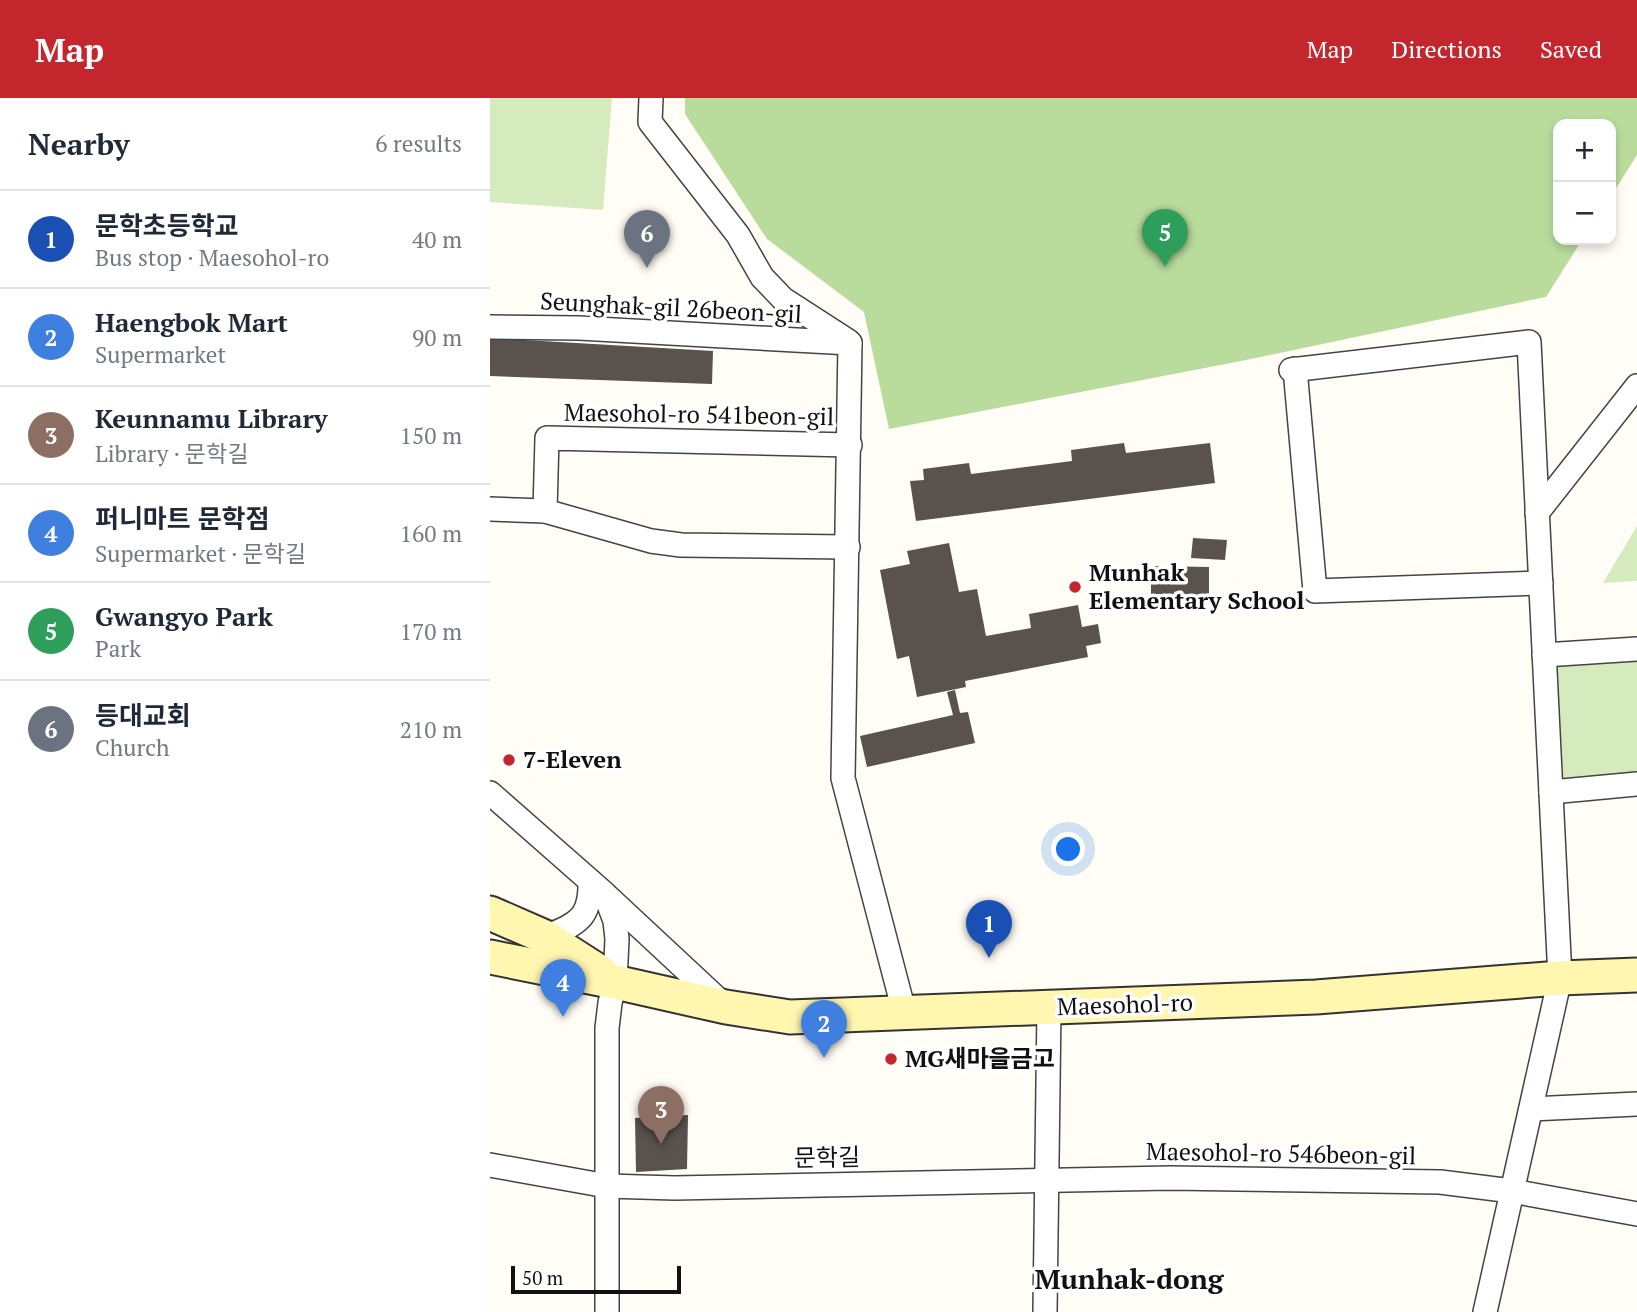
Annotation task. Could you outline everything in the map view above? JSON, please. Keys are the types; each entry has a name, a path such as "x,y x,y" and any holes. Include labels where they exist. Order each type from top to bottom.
{"main road":[{"path":"490,913 545,937 615,982"},
{"name":"Maesohol-ro","path":"490,957 726,1007 790,1017 905,1015 1316,997 1560,978 1637,975"}],"street":[{"path":"651,98 650,122 738,235 762,277 783,299 850,343"},
{"name":"Seunghak-gil 26beon-gil","path":"490,327 579,328 850,343"},
{"path":"1485,1312 1560,978 1541,583 1537,513 1529,342 1293,369 1315,591 1541,583"},
{"name":"Maesohol-ro 541beon-gil","path":"850,343 843,778 905,1015"},
{"path":"1537,513 1637,386"},
{"name":"Maesohol-ro 541beon-gil","path":"545,511 547,438 850,445"},
{"path":"490,509 545,511 651,541 681,545 848,547"},
{"path":"1544,656 1637,649"},
{"path":"1551,792 1637,784"},
{"path":"490,793 598,887 726,1007"},
{"path":"545,937 574,925 582,918 598,887"},
{"path":"598,887 615,921 615,982 607,1028 607,1312"},
{"path":"1045,1312 1049,1008"},
{"path":"1531,1109 1637,1104"},
{"name":"문학길","path":"490,1165 607,1186 675,1188 1048,1180"},
{"name":"Maesohol-ro 546beon-gil","path":"1048,1180 1170,1178 1440,1182 1512,1191 1637,1214"}],"green space":[{"path":"490,98 612,98 603,210 490,202"},
{"path":"685,98 1637,98 1637,155 1616,188 1616,119 1553,119 1553,245 1579,245 1546,297 1246,360 889,429 864,312 767,239 685,114"},
{"path":"1637,526 1637,581 1603,583"},
{"path":"1637,656 1637,776 1556,784 1552,664"}],"building":[{"path":"490,338 713,351 712,384 490,376"},
{"path":"1124,443 1126,453 1210,443 1215,483 916,521 910,481 924,480 923,469 969,463 971,474 1072,461 1071,450"},
{"path":"1193,538 1227,540 1225,560 1191,558"},
{"path":"949,543 959,592 977,589 986,636 1031,628 1029,614 1078,605 1082,627 1098,624 1101,643 1086,646 1088,657 965,681 966,687 917,697 909,656 897,659 880,570 910,564 907,551"},
{"path":"1151,566 1209,567 1209,595 1151,594"},
{"path":"955,690 960,713 968,712 975,743 867,767 860,736 953,715 947,692"},
{"path":"688,1115 687,1169 636,1172 635,1118"}],"place":[{"name":"Gwangyo Park","path":"1165,267"},
{"name":"등대교회","path":"647,268"},
{"name":"Munhak Elementary School","path":"1075,587"},
{"name":"7-Eleven","path":"509,760"},
{"name":"문학초등학교","path":"989,958"},
{"name":"퍼니마트 문학점","path":"563,1017"},
{"name":"Haengbok Mart","path":"824,1058"},
{"name":"MG새마을금고","path":"891,1059"},
{"name":"Keunnamu Library","path":"661,1144"}],"district":[{"name":"Munhak-dong","path":"1129,1279"}]}
